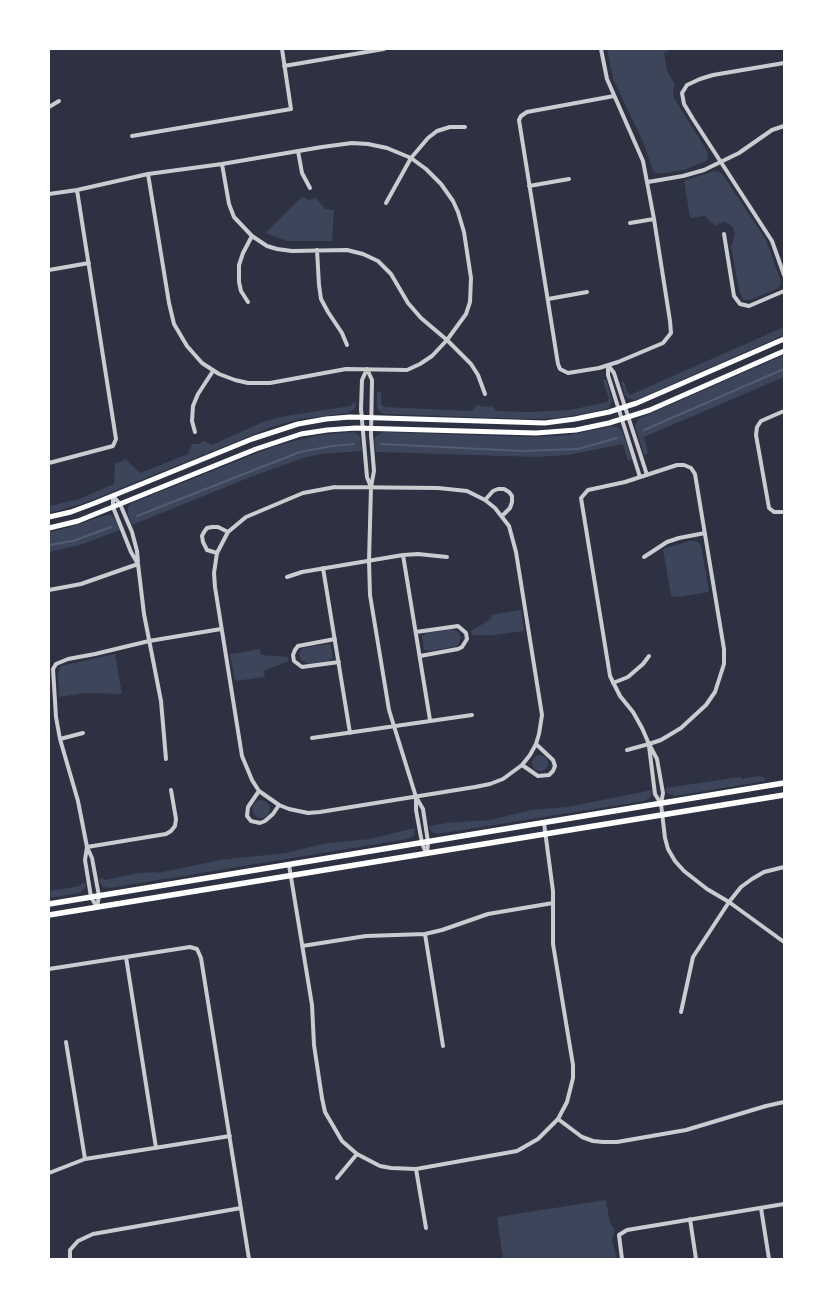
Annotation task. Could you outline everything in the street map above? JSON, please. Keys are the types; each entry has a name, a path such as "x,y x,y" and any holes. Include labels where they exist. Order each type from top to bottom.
{"main road":[{"path":"49,517 71,512 271,432 298,424 326,419 361,417 545,423 591,416 626,407 784,339"},
{"path":"49,528 78,521 285,439 327,430 362,428 536,433 576,430 622,420 784,351"},
{"path":"49,904 784,783"},
{"path":"49,915 784,794"}],"street":[{"path":"132,136 291,109 282,49"},
{"path":"284,66 384,49"},
{"path":"602,49 607,79 637,146 648,182 671,327 668,338 663,343 608,365 574,372 564,372 558,364 519,125 521,116 527,112 614,96"},
{"path":"784,63 713,75 687,85 682,93 682,98 688,111 772,241 784,275"},
{"path":"49,107 58,101"},
{"path":"648,182 694,173 721,162 772,130 784,126"},
{"path":"386,203 411,158 422,144 437,131 450,127 465,127"},
{"path":"49,194 77,190 148,174 345,144 368,144 387,148 411,158 426,169 440,184 458,212 464,232 471,278 470,302 463,319 448,340 432,356 407,370 346,369 270,383 248,383 213,371 187,346 174,324 148,174"},
{"path":"298,151 302,173 310,188"},
{"path":"222,164 229,204 234,217 252,236 267,246 276,249 292,251 347,250 363,254 378,261 392,274 408,303 421,318 448,340 470,364 478,375 485,394"},
{"path":"529,186 569,179"},
{"path":"49,463 113,446 116,439 77,190"},
{"path":"630,223 654,219"},
{"path":"724,234 734,296 740,304 749,306 784,291"},
{"path":"248,302 240,291 239,265 252,236"},
{"path":"317,250 321,299 342,333 347,345"},
{"path":"49,270 89,263"},
{"path":"548,299 587,292"},
{"path":"608,365 614,373 647,475"},
{"path":"608,365 608,375 640,477"},
{"path":"368,370 362,380 361,417 367,477 371,486"},
{"path":"368,370 372,380 371,428 374,476 371,486 369,561 373,619 393,727 416,797 423,809 427,854"},
{"path":"195,432 192,422 193,406 198,394 213,371"},
{"path":"784,411 761,421 757,427 756,436 769,508 774,512 784,512"},
{"path":"627,750 649,744 662,740 673,734 706,705 715,692 724,664 724,649 696,479 691,468 684,465 677,464 647,475 593,488 584,494 581,504 606,657 613,683 633,712 649,744 657,759 663,793 661,804 665,838 668,849 675,861 684,871 707,889 729,902 784,942"},
{"path":"371,486 454,489 467,492 485,500 502,516 509,526 514,544 539,691 542,715 536,744 522,765 503,779 490,784 416,797 314,812 300,812 279,805 259,790 249,774 242,756 214,573 217,553 228,532 246,516 256,511 303,493 335,487 371,486"},
{"path":"485,500 498,489 504,489 508,492 512,496 512,502 510,508 502,516"},
{"path":"113,496 120,504 135,541 149,641 161,700 166,759"},
{"path":"113,496 113,507 131,552 138,564"},
{"path":"217,553 207,550 202,536 204,532 207,528 218,527 228,532"},
{"path":"644,557 666,542 705,533"},
{"path":"287,577 323,568 403,555 418,554 447,557"},
{"path":"403,555 430,720"},
{"path":"49,590 81,584 138,564"},
{"path":"323,568 350,734"},
{"path":"416,632 458,626 466,633 467,639 462,647 420,656"},
{"path":"97,907 99,896 92,858 87,847 78,801 60,739 53,669 56,664 68,659 149,641 222,629"},
{"path":"335,639 298,646 293,655 294,661 302,667 339,662"},
{"path":"613,683 628,677 649,656"},
{"path":"312,738 472,715"},
{"path":"60,739 84,733"},
{"path":"522,765 538,776 550,775 553,771 555,766 553,760 536,744"},
{"path":"649,744 655,794 661,804"},
{"path":"87,847 166,834 172,831 176,819 171,790"},
{"path":"259,790 248,807 247,816 250,821 256,823 265,821 279,805"},
{"path":"416,797 416,810 425,842"},
{"path":"290,864 312,1005 314,1044 325,1112 336,1132 348,1147 357,1154 380,1166 416,1169 517,1151 538,1139 558,1119 570,1090 573,1065 554,944 554,903 544,823"},
{"path":"87,847 85,860 91,897 97,907"},
{"path":"681,1012 693,957 729,902 741,887 752,879 764,872 784,867"},
{"path":"302,946 366,936 425,934 488,914 554,903"},
{"path":"425,934 443,1046"},
{"path":"49,970 190,947 197,949 201,958 249,1259"},
{"path":"126,957 156,1148"},
{"path":"66,1042 85,1159"},
{"path":"558,1119 582,1137 592,1141 617,1142 686,1130 784,1102"},
{"path":"49,1173 85,1159 230,1136"},
{"path":"337,1178 357,1154"},
{"path":"416,1169 426,1228"},
{"path":"622,1259 619,1235 627,1230 784,1204"},
{"path":"70,1259 70,1250 78,1241 104,1230 241,1208"},
{"path":"761,1208 769,1259"},
{"path":"690,1219 696,1259"}],"shaded area":[{"path":"607,49 667,49 669,51 664,52 667,71 675,85 673,91 674,98 707,151 708,157 706,161 684,170 658,174 653,171 643,142 613,79"},
{"path":"714,171 723,175 766,240 780,278 781,283 778,288 751,300 744,300 740,294 731,247 735,235 733,227 725,222 715,226 705,216 690,218 684,181"},
{"path":"302,197 309,200 316,198 325,209 334,210 332,241 287,241 265,233"},
{"path":"784,327 784,335 636,400 629,399 625,395 621,382 624,381 630,395"},
{"path":"784,355 784,377 644,437 648,453 644,455 635,426 638,419"},
{"path":"606,379 612,401 609,408 558,418 530,419 385,414 381,413 377,408 377,392 381,392 381,404 384,407 472,411 477,405 483,407 492,406 497,411 570,410 607,402 609,399 603,380"},
{"path":"356,400 355,408 349,413 300,419 272,427 82,504 49,513 49,506 79,499 114,484 115,463 125,459 140,473 188,454 192,444 199,444 204,441 212,445 265,421 351,406"},
{"path":"614,426 619,427 622,431 632,459 628,461 623,444 568,455 537,457 376,452 374,442 376,436 383,432 535,437 570,435"},
{"path":"357,433 360,437 362,451 320,454 300,459 132,525 128,514 128,507 132,503 275,446 318,435"},
{"path":"109,514 114,517 120,530 80,545 49,552 49,532"},
{"path":"689,541 696,541 701,545 709,592 678,597 671,596 663,549"},
{"path":"521,610 524,631 495,635 472,635 471,631 492,618 491,615"},
{"path":"451,629 457,631 461,637 457,646 430,651 424,650 422,636 427,633"},
{"path":"331,645 333,658 328,661 309,664 301,660 299,653 303,648"},
{"path":"260,649 261,655 288,657 288,661 264,671 265,677 235,681 230,654"},
{"path":"115,654 122,694 86,693 59,697 58,673 61,666"},
{"path":"537,755 543,755 548,760 546,769 537,771 532,766 532,760"},
{"path":"758,776 765,778 765,781 675,796 667,793 665,788 741,777 742,779"},
{"path":"652,790 651,797 644,801 438,834 432,832 429,828 429,826 447,823 490,820 531,810 567,807"},
{"path":"261,800 267,803 270,809 267,815 261,818 255,815 252,809 255,803"},
{"path":"415,828 414,836 408,839 110,888 103,887 99,881 102,878 105,880 139,873 158,873 220,860 285,853 327,843 369,839"},
{"path":"82,883 86,883 85,888 80,893 49,898 49,891 80,886"},
{"path":"606,1200 610,1224 615,1229 612,1240 617,1259 503,1259 497,1217"}],"waterway":[{"path":"644,430 784,369"},
{"path":"381,444 522,451 578,449 617,438"},
{"path":"137,516 300,452 354,444"},
{"path":"49,545 73,541 111,527"}]}
